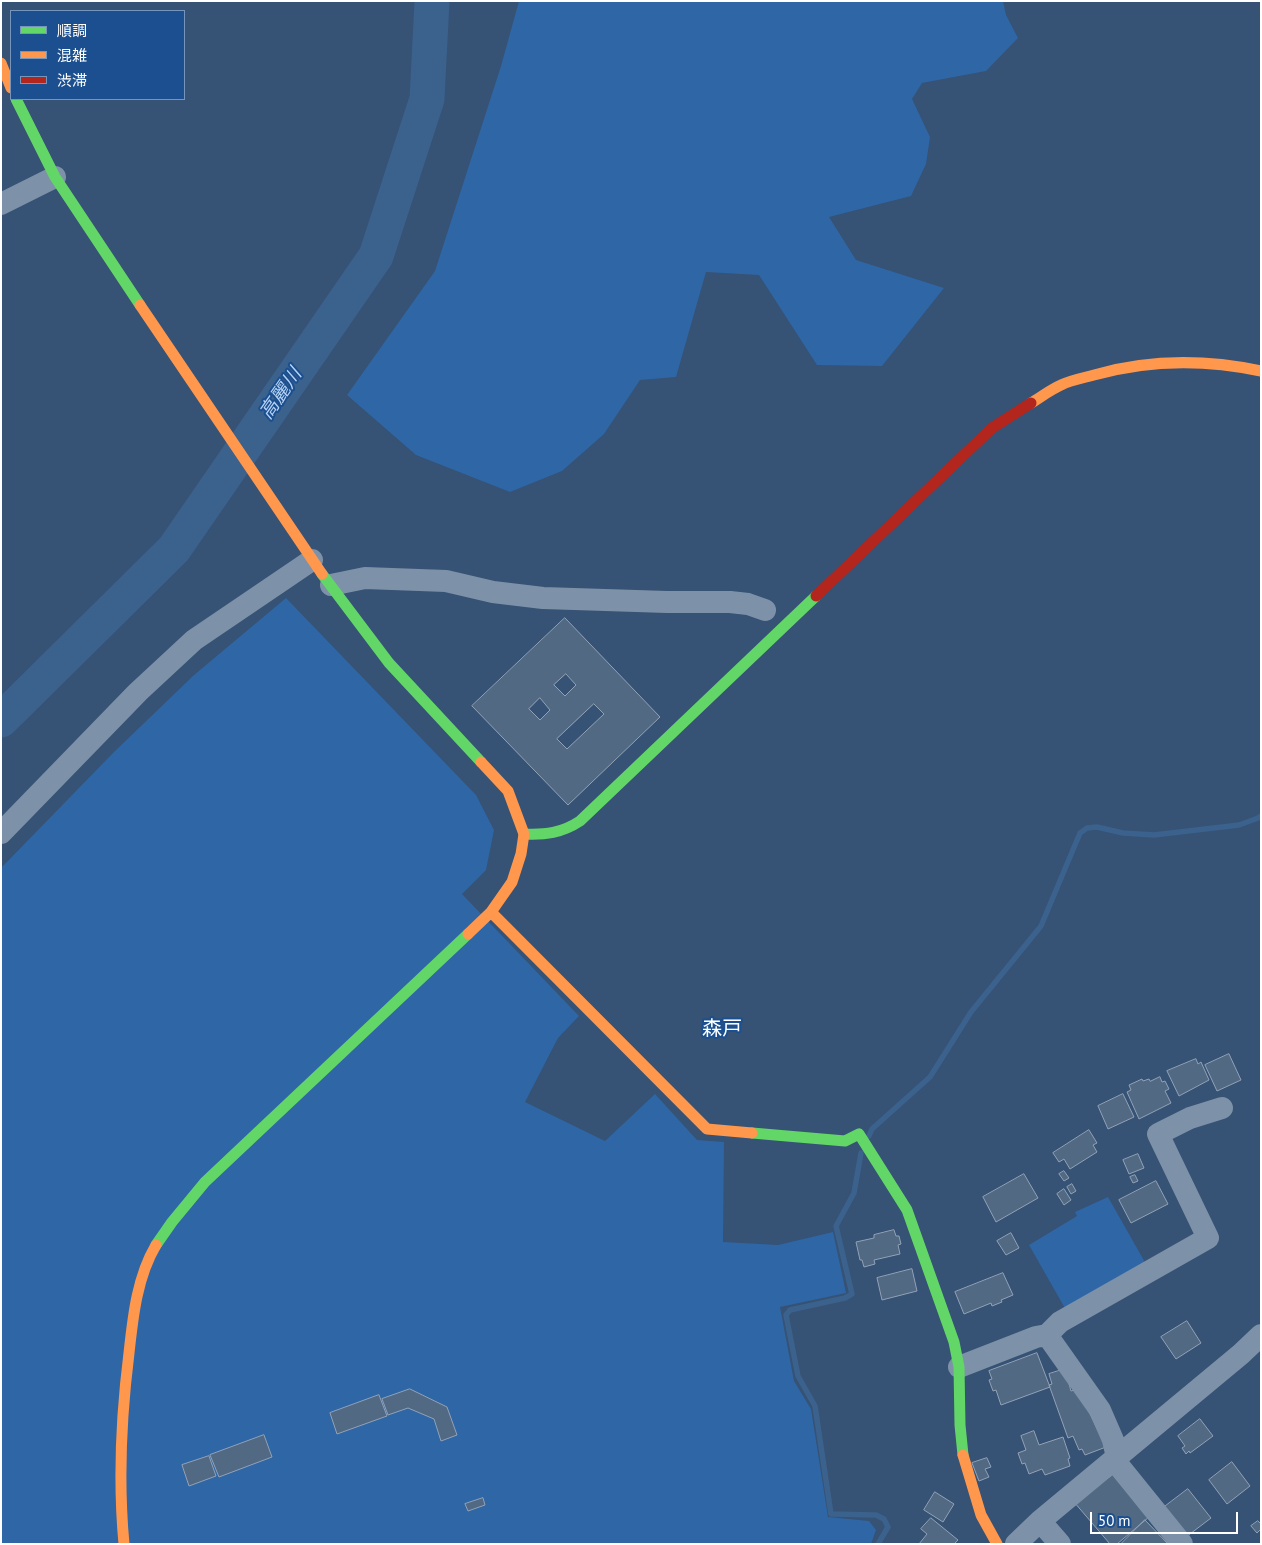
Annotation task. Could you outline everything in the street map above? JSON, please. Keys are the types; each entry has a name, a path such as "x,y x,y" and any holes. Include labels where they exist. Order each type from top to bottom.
{"street":[{"path":"1,63 10,86"},
{"path":"16,100 55,177 74,208 312,560 389,663 508,791 524,834 522,854 512,882 491,912 206,1182 172,1220 154,1249 143,1274 134,1306 126,1370 119,1483 124,1544"},
{"path":"1,204 55,177"},
{"path":"524,834 543,836 554,834 572,827 580,821 992,428 1062,385 1114,368 1172,361 1205,362 1240,366 1261,371"},
{"path":"1,833 138,692 194,640 312,560"},
{"path":"332,585 366,578 446,581 493,592 543,598 730,602 748,604 765,610"},
{"path":"491,912 707,1130 845,1141 859,1134 907,1210 954,1342 959,1367 961,1445 981,1515 997,1544"},
{"path":"959,1367 1036,1337 1047,1335 1060,1322 1208,1238 1158,1134 1190,1118 1222,1108"},
{"path":"1047,1335 1100,1410 1113,1440 1119,1466 1182,1544"},
{"path":"1016,1544 1040,1521 1241,1354 1261,1335"},
{"path":"1040,1521 1060,1544"}],"shaded area":[{"path":"519,1 1003,1 1006,15 1018,38 986,71 922,83 912,99 930,137 926,164 911,196 829,217 856,260 944,288 882,366 817,365 759,275 706,272 676,377 640,380 604,434 562,471 510,492 416,455 347,395 435,271 501,66"},
{"path":"286,598 476,795 494,830 486,870 462,894 579,1016 558,1038 525,1102 605,1141 655,1094 697,1140 724,1142 723,1242 778,1245 833,1232 846,1293 780,1307 794,1381 811,1409 828,1517 869,1521 876,1530 871,1544 1,1544 1,868 114,752 194,675"},
{"path":"1108,1197 1146,1264 1066,1310 1029,1245 1077,1216 1075,1212"}],"building":[{"path":"565,618 660,717 568,805 472,706","holes":["566,674 576,685 565,696 554,685","540,698 550,710 540,720 529,709","594,704 604,714 567,749 557,739"]},
{"path":"1229,1054 1241,1080 1217,1091 1205,1065"},
{"path":"1196,1059 1198,1064 1201,1062 1209,1080 1179,1096 1167,1071"},
{"path":"1160,1077 1162,1082 1165,1081 1169,1089 1165,1091 1171,1103 1139,1119 1127,1092 1131,1090 1129,1085 1142,1079 1143,1081 1149,1079 1150,1081"},
{"path":"1123,1094 1134,1117 1108,1129 1098,1106"},
{"path":"1089,1130 1097,1143 1093,1145 1097,1152 1070,1169 1064,1159 1059,1162 1053,1153"},
{"path":"1138,1154 1144,1168 1129,1174 1123,1160"},
{"path":"1064,1171 1069,1178 1064,1181 1059,1174"},
{"path":"1024,1174 1038,1198 996,1222 983,1197"},
{"path":"1135,1175 1138,1181 1133,1183 1130,1177"},
{"path":"1156,1181 1168,1204 1131,1223 1119,1200"},
{"path":"1072,1184 1076,1191 1071,1194 1067,1187"},
{"path":"1064,1189 1071,1200 1064,1205 1057,1194"},
{"path":"894,1230 896,1236 899,1236 901,1244 898,1245 900,1254 874,1260 875,1264 864,1267 862,1260 860,1260 856,1242 874,1238 874,1235"},
{"path":"1011,1233 1019,1248 1006,1255 997,1241"},
{"path":"912,1269 917,1291 882,1300 877,1278"},
{"path":"1003,1273 1013,1295 992,1306 991,1303 964,1314 955,1292"},
{"path":"1187,1321 1201,1343 1176,1359 1161,1337"},
{"path":"1037,1353 1050,1387 1001,1405 996,1390 993,1391 989,1380 992,1379 989,1371"},
{"path":"1065,1369 1071,1391 1078,1389 1106,1447 1085,1455 1082,1449 1079,1450 1073,1436 1068,1438 1049,1385 1052,1384 1049,1374"},
{"path":"410,1389 447,1407 457,1435 441,1441 434,1419 408,1408 388,1415 382,1399"},
{"path":"379,1395 387,1416 337,1434 330,1413"},
{"path":"1200,1419 1213,1436 1186,1454 1182,1448 1185,1446 1178,1436"},
{"path":"1034,1431 1039,1445 1063,1437 1070,1458 1068,1459 1070,1466 1045,1475 1042,1469 1029,1474 1025,1463 1022,1464 1018,1453 1026,1450 1021,1436"},
{"path":"264,1435 272,1457 219,1477 210,1455"},
{"path":"209,1456 216,1476 189,1486 182,1465"},
{"path":"987,1458 991,1467 985,1469 989,1477 979,1481 972,1463"},
{"path":"1232,1462 1250,1486 1227,1504 1209,1480"},
{"path":"1113,1475 1149,1517 1117,1544 1110,1544 1074,1502"},
{"path":"1188,1489 1211,1518 1186,1537 1163,1508"},
{"path":"935,1492 954,1504 943,1522 924,1510"},
{"path":"483,1498 485,1505 468,1511 465,1504"},
{"path":"931,1518 958,1540 954,1544 919,1544 927,1534 921,1529"},
{"path":"1145,1520 1168,1544 1121,1544"},
{"path":"1258,1521 1261,1524 1261,1529 1257,1533 1251,1526"}],"waterway":[{"name":"高麗川","path":"1,720 174,549 376,256 427,99 432,1"},
{"path":"869,1136 872,1129 930,1077 971,1012 1041,926 1080,833 1087,828 1097,827 1123,833 1154,835 1239,825 1261,816"},
{"path":"861,1153 854,1193 836,1226 852,1294 845,1298 790,1310 786,1315 798,1376 815,1406 831,1514 876,1515 884,1519 888,1527 878,1544"}],"traffic: fast":[{"path":"16,100 55,177 140,305"},
{"path":"322,574 389,663 481,762"},
{"path":"524,834 553,832 567,828 580,821 816,596"},
{"path":"156,1245 205,1182 468,934"},
{"path":"752,1133 845,1141 859,1134 907,1210 954,1342 959,1367 960,1425 963,1455"}],"traffic: slow":[{"path":"1,63 10,86"},
{"path":"140,305 322,574"},
{"path":"1031,403 1053,389 1069,382 1136,366 1177,362 1219,364 1261,371"},
{"path":"468,934 491,912 512,882 521,854 524,834 508,791 481,762"},
{"path":"491,912 707,1129 752,1133"},
{"path":"124,1544 121,1472 126,1377 132,1325 140,1283 156,1245"},
{"path":"963,1455 981,1515 997,1544"}],"traffic: jam":[{"path":"816,596 992,428 1031,403"}],"district":[{"name":"森戸","path":"722,1029"}]}
